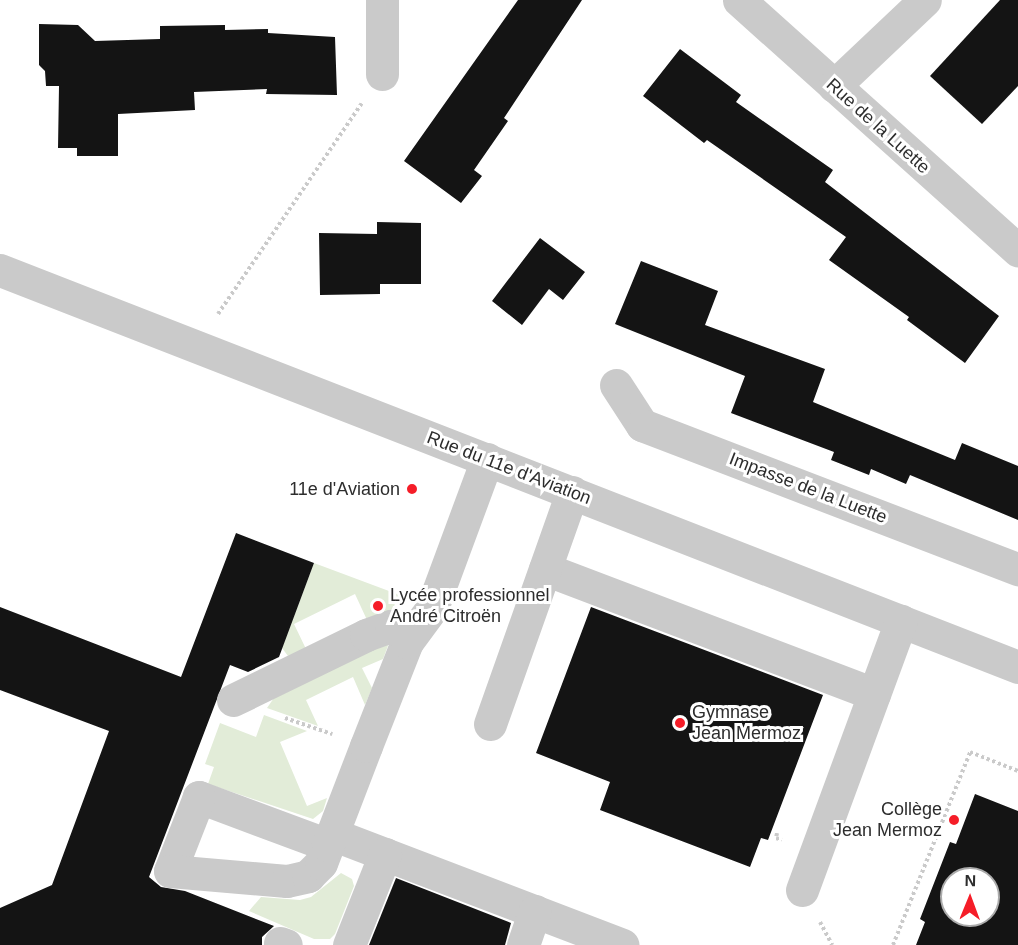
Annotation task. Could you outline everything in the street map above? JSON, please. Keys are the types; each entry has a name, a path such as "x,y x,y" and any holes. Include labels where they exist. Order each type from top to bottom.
{"street":[{"path":"382,0 382,74"},
{"name":"Rue de la Luette","path":"739,0 1018,250"},
{"path":"834,87 925,0"},
{"name":"Rue du 11e d'Aviation","path":"0,270 1018,667"},
{"name":"Impasse de la Luette","path":"616,385 642,425 1018,569"},
{"path":"487,459 432,608 407,642 330,839 385,854 622,945"},
{"path":"490,723 572,492"},
{"path":"545,568 874,694"},
{"path":"802,890 901,621"},
{"path":"233,700 366,635 391,626 418,626"},
{"path":"349,945 385,854"},
{"path":"523,945 536,911"}],"path":[{"path":"204,348 228,295 382,74"},
{"path":"233,700 366,746"},
{"path":"893,945 970,752 1018,771"}],"green space":[{"path":"314,563 405,597 388,613 367,620 355,594 294,624 306,649 288,656 282,648"},
{"path":"389,643 383,659 362,668 372,688 365,705 353,677 306,700 318,726 267,708 278,692"},
{"path":"264,715 307,731 280,742 307,806 327,798 323,811 313,819 208,784 214,767 205,764 220,723 256,737"},
{"path":"341,873 352,879 354,886 335,934 330,939 314,939 249,911 261,897 300,900 311,897"}],"building":[{"path":"518,0 582,0 504,118 508,121 474,170 482,176 461,203 404,161"},
{"path":"1000,0 1018,0 1018,86 982,124 930,76"},
{"path":"39,24 78,25 95,41 160,39 160,26 225,25 225,30 268,29 268,33 335,37 337,95 266,94 267,89 194,92 195,110 118,114 118,156 77,156 77,148 58,148 59,86 46,86 45,71 39,65"},
{"path":"680,49 741,95 736,102 833,170 825,182 999,316 965,363 907,320 909,317 829,260 846,237 707,140 704,143 643,96"},
{"path":"377,222 421,223 421,284 380,284 380,294 320,295 319,233 377,234"},
{"path":"540,238 585,272 563,300 549,289 522,325 492,301"},
{"path":"641,261 718,291 705,325 825,369 813,402 955,460 962,443 1018,466 1018,520 910,475 906,484 871,469 869,475 831,460 834,452 731,413 745,376 615,324"},
{"path":"236,533 314,563 279,657 248,672 230,665 149,877 161,887 185,891 274,926 262,937 262,945 0,945 0,908 52,885 109,731 0,690 0,607 181,677"},
{"name":"Gymnase Jean Mermoz","path":"591,607 823,695 768,840 761,838 750,867 600,810 610,782 536,753"},
{"path":"975,794 1018,811 1018,945 916,945 925,922 920,919 940,868 940,927 1000,927 1000,867 940,867 950,842 956,844"},
{"path":"396,878 511,923 505,945 369,945"}],"place":[{"name":"11e d'Aviation","path":"412,489"},
{"name":"Lycée professionnel André Citroën","path":"378,606"},
{"name":"Gymnase Jean Mermoz","path":"680,723"},
{"name":"Collège Jean Mermoz","path":"954,820"}]}
